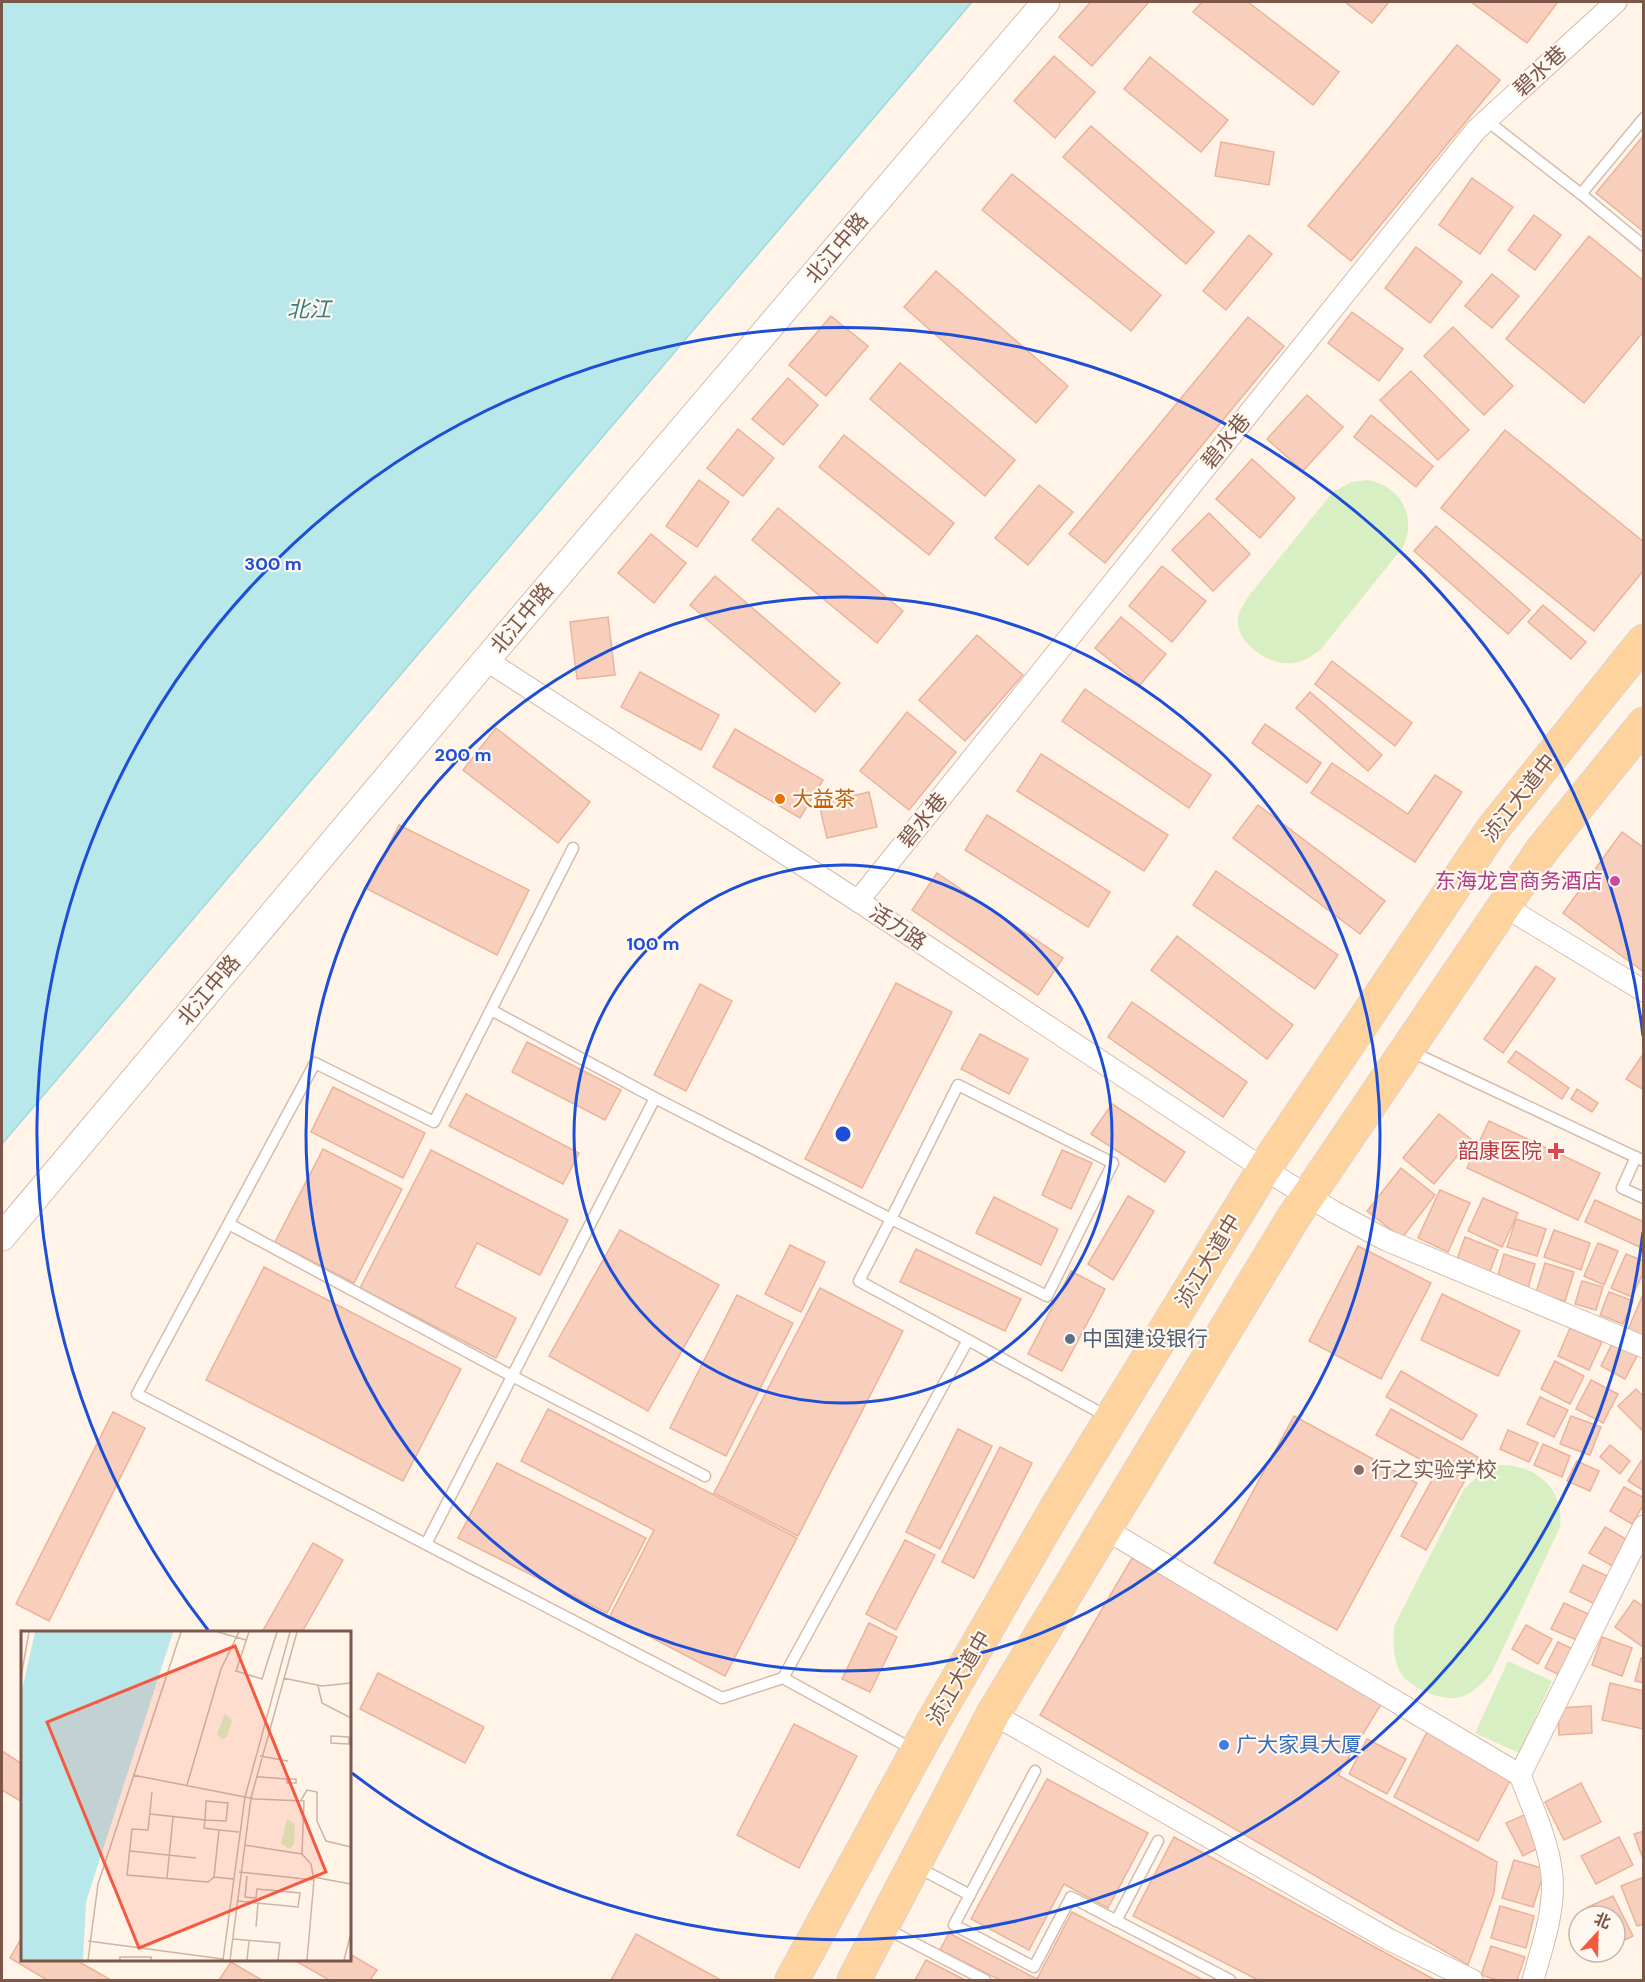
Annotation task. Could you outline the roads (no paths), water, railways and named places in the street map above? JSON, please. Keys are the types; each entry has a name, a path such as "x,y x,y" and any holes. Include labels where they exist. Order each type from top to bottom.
{"main road":[{"name":"浈江大道中","path":"792,1980 917,1752 1057,1507 1264,1169 1492,830 1644,641"},
{"path":"854,1980 993,1714 1307,1196 1542,850 1644,724"}],"street":[{"name":"北江中路","path":"2,1238 486,660 1046,2"},
{"name":"碧水巷","path":"858,901 1453,158 1486,120 1616,2"},
{"name":"活力路","path":"486,660 1307,1196 1386,1240 1644,1347"},
{"path":"1504,906 1644,991"},
{"path":"1520,1775 1644,1526"},
{"path":"1105,1529 1520,1775 1538,1822 1552,1876 1551,1911 1533,1980"},
{"path":"993,1714 1390,1940 1472,1980"}],"lane":[{"path":"1581,194 1644,118"},
{"path":"1486,120 1644,246"},
{"path":"573,848 434,1122 315,1063 137,1395 722,1698 783,1678 968,1340"},
{"path":"491,1010 655,1098 891,1219 1047,1296 1113,1163 958,1085 891,1219 859,1281 1111,1419"},
{"path":"1407,1050 1640,1159 1622,1188 1644,1198"},
{"path":"426,1544 655,1098"},
{"path":"229,1224 512,1377 705,1476"},
{"path":"783,1678 917,1752"},
{"path":"1035,1771 954,1925 1034,1967 1071,1897 1230,1980"},
{"path":"1116,1921 1158,1841"},
{"path":"914,1866 970,1895"},
{"path":"882,1927 985,1980"}],"water":[{"name":"北江","path":"2,2 972,2 2,1144"}],"place":[{"name":"大益茶","path":"780,799"},
{"name":"东海龙宫商务酒店","path":"1615,881"},
{"name":"韶康医院","path":"1556,1151"},
{"name":"中国建设银行","path":"1070,1339"},
{"name":"行之实验学校","path":"1359,1470"},
{"name":"广大家具大厦","path":"1224,1745"}]}
